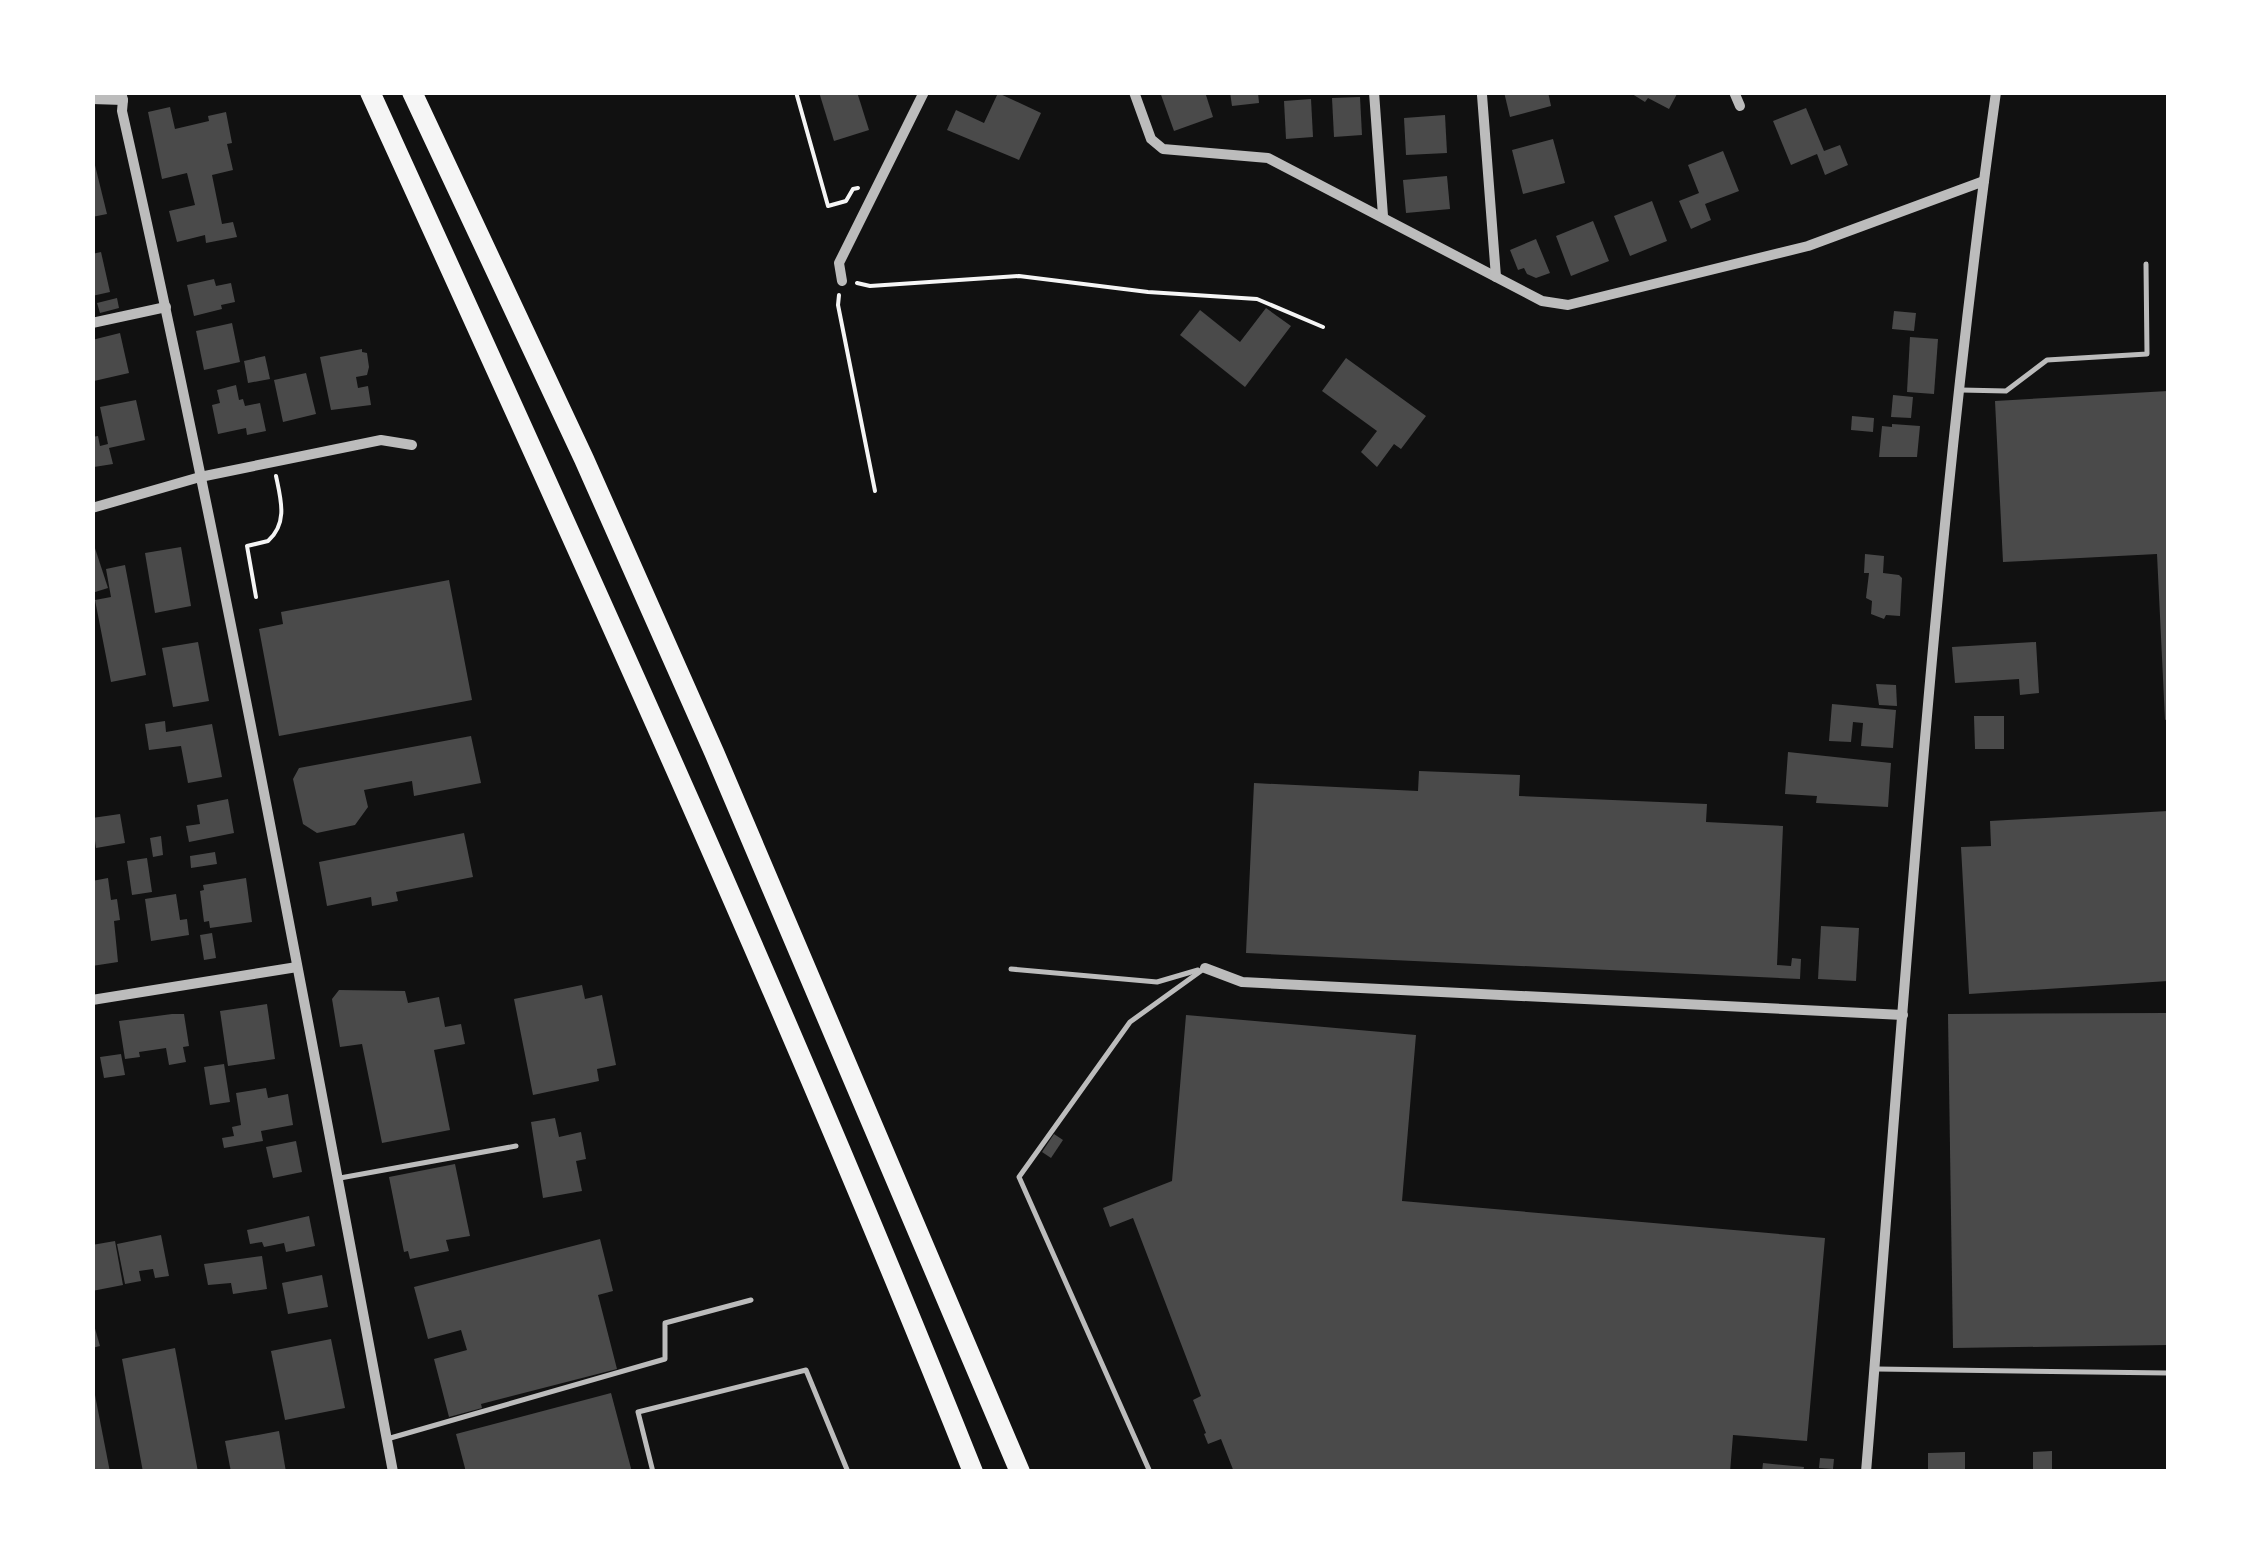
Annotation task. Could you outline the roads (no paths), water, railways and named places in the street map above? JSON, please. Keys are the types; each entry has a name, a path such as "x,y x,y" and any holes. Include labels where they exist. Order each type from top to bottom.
{"highway":[{"path":"370,92 562,515 862,1197 972,1472"},
{"path":"412,92 584,459 706,735 1020,1472"}],"street":[{"path":"842,281 839,263 924,92"},
{"path":"1134,92 1152,139 1162,148 1268,158 1542,301 1568,305 1808,246 1984,181"},
{"path":"1374,92 1383,216"},
{"path":"1734,92 1740,106"},
{"path":"1866,1472 1933,657 1996,92"},
{"path":"1482,94 1496,277"},
{"path":"92,99 126,95 122,111 166,306 394,1472"},
{"path":"92,323 166,306"},
{"path":"92,508 200,477 381,440 412,445"},
{"path":"92,1000 297,967"},
{"path":"1206,968 1242,982 1903,1016"}],"lane":[{"path":"1961,390 2006,391 2047,360 2147,354 2146,264"},
{"path":"1012,969 1158,982 1206,968"},
{"path":"1150,1472 1019,1177 1130,1022 1206,968"},
{"path":"337,1178 516,1146"},
{"path":"387,1439 665,1358 665,1322 751,1300"},
{"path":"1875,1368 2168,1373"},
{"path":"653,1472 638,1412 806,1370 848,1472"}]}
